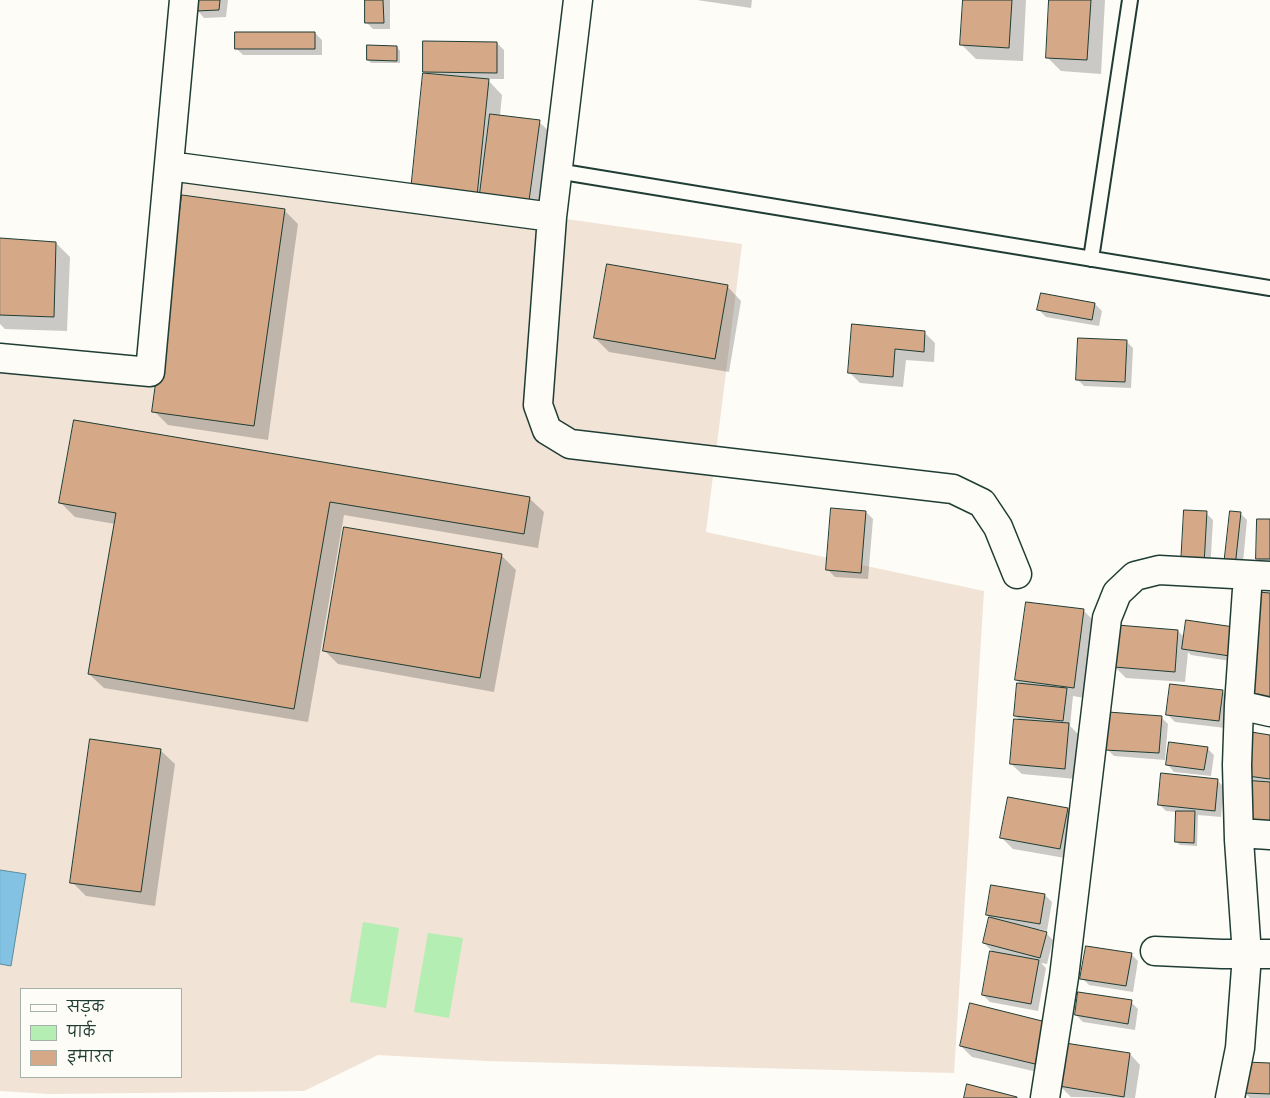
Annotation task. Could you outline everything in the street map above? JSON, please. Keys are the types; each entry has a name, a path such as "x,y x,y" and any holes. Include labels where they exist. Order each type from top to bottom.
{"street":[{"path":"0,358 150,372 184,0"},
{"path":"578,0 552,217 538,405 547,430 570,444 953,488 982,503 998,527 1018,574"},
{"path":"169,166 552,217"},
{"path":"1045,1098 1064,978 1107,618 1117,592 1135,576 1159,570 1259,576 1239,705 1238,765 1239,833 1259,954 1230,1098"},
{"path":"1239,705 1270,712"},
{"path":"1239,833 1270,835"},
{"path":"1155,951 1259,954"}],"lane":[{"path":"1091,259 1130,0"},
{"path":"557,171 1270,288"}],"shaded area":[{"path":"169,166 742,244 706,532 984,591 954,1073 486,1061 378,1055 304,1091 49,1094 0,1091 0,358 150,371"}],"green space":[{"path":"363,922 399,928 386,1008 350,1002"},
{"path":"428,933 463,938 449,1018 414,1012"}],"water":[{"path":"0,870 26,874 11,966 0,964"}],"building":[{"path":"197,0 220,0 219,10 196,11"},
{"path":"365,0 383,0 384,23 365,23"},
{"path":"963,0 1012,0 1009,48 960,45"},
{"path":"1049,0 1091,0 1087,60 1046,58"},
{"path":"235,32 315,32 315,49 235,49"},
{"path":"423,41 497,42 497,73 423,72"},
{"path":"367,45 397,46 397,61 367,60"},
{"path":"423,73 489,79 477,196 411,190"},
{"path":"490,114 540,120 528,208 479,201"},
{"path":"182,195 285,209 254,426 152,412"},
{"path":"0,238 56,242 54,317 0,315"},
{"path":"607,264 728,285 715,359 594,338"},
{"path":"1041,293 1095,303 1092,320 1037,310"},
{"path":"852,324 925,331 924,352 895,349 893,377 848,373"},
{"path":"1078,338 1127,340 1125,382 1076,380"},
{"path":"74,420 530,497 524,534 330,502 294,709 88,674 116,513 59,503"},
{"path":"831,508 866,511 861,573 826,570"},
{"path":"1184,510 1207,511 1204,565 1181,564"},
{"path":"1230,511 1241,512 1235,567 1224,565"},
{"path":"1257,519 1270,519 1270,559 1256,559"},
{"path":"344,527 502,554 480,678 323,651"},
{"path":"1258,592 1270,593 1270,702 1250,700"},
{"path":"1026,602 1084,609 1074,688 1015,680"},
{"path":"1186,620 1234,627 1230,656 1182,649"},
{"path":"1117,625 1178,630 1175,672 1114,667"},
{"path":"1017,683 1067,688 1063,721 1014,716"},
{"path":"1170,684 1223,690 1219,721 1166,715"},
{"path":"1108,712 1162,716 1159,753 1105,750"},
{"path":"1014,719 1069,723 1065,769 1010,764"},
{"path":"1245,731 1270,735 1270,779 1240,775"},
{"path":"90,739 161,749 141,892 70,883"},
{"path":"1169,742 1208,747 1204,770 1166,765"},
{"path":"1161,773 1218,779 1215,811 1158,805"},
{"path":"1243,780 1270,782 1270,834 1240,832"},
{"path":"1008,797 1068,808 1060,849 1000,838"},
{"path":"1176,811 1195,811 1194,843 1175,842"},
{"path":"991,885 1045,894 1040,924 986,915"},
{"path":"989,917 1047,932 1040,958 983,943"},
{"path":"1086,946 1132,953 1126,986 1080,979"},
{"path":"990,951 1039,960 1031,1004 982,995"},
{"path":"1078,992 1132,1000 1128,1024 1075,1015"},
{"path":"970,1003 1046,1022 1035,1064 960,1046"},
{"path":"1065,1043 1130,1053 1124,1097 1059,1086"},
{"path":"1245,1062 1270,1063 1270,1094 1244,1093"},
{"path":"967,1084 1017,1097 1017,1098 964,1098"}]}
